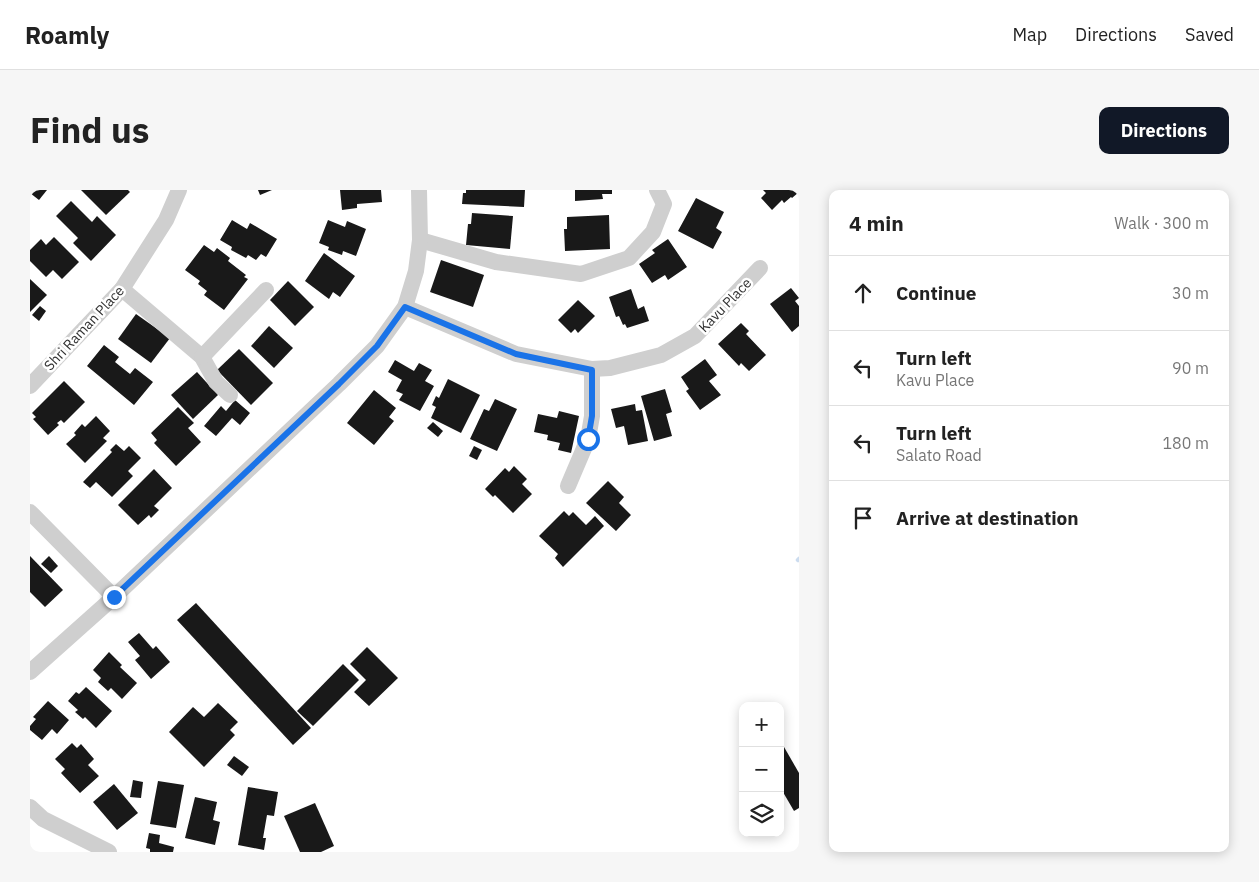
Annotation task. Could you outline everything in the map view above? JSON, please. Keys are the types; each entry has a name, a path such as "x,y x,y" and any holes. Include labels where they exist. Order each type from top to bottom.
{"street":[{"name":"Shri Raman Place","path":"30,386 122,289 166,220 179,190"},
{"path":"30,672 114,597 377,346 405,307 416,271 420,240 419,190"},
{"path":"420,240 496,262 581,274 630,258 653,232 664,204 657,190"},
{"name":"Kavu Place","path":"405,307 516,354 592,370 610,368 660,355 695,336 760,268"},
{"path":"122,289 202,357 216,382 230,395"},
{"path":"202,357 266,290"},
{"path":"568,486 588,439 592,416 592,370"},
{"path":"30,512 114,597"},
{"path":"30,807 43,819 109,852"}],"building":[{"path":"30,190 47,190 39,200 30,193"},
{"path":"81,190 128,190 130,192 106,215"},
{"path":"258,190 272,190 260,195"},
{"path":"340,190 381,190 382,202 357,204 357,208 342,210"},
{"path":"466,190 525,190 524,207 462,204 463,193 466,193"},
{"path":"575,190 612,190 612,194 602,194 603,199 575,201"},
{"path":"763,190 799,190 799,192 784,203 782,200 772,210 761,198 766,193"},
{"path":"696,198 724,212 716,228 722,232 713,249 678,231"},
{"path":"71,201 92,222 97,216 116,235 91,261 73,243 78,238 56,216"},
{"path":"472,213 513,216 510,249 466,245 468,224 471,224"},
{"path":"609,215 610,249 565,251 564,229 567,229 567,217"},
{"path":"232,220 247,229 250,223 277,239 266,257 261,254 256,260 248,255 246,258 231,250 232,247 220,240"},
{"path":"328,220 345,227 347,221 366,229 356,256 343,251 342,255 328,250 329,247 319,243"},
{"path":"54,237 79,262 62,279 53,270 46,277 30,261 30,250 41,239 46,245"},
{"path":"668,239 687,267 668,280 665,275 652,283 639,264 655,253 652,250"},
{"path":"204,245 214,252 217,248 230,258 228,261 246,275 244,277 248,279 224,310 204,295 207,291 198,284 200,281 185,270"},
{"path":"324,253 355,276 340,297 333,292 329,299 305,281"},
{"path":"441,260 484,275 473,307 430,292"},
{"path":"30,279 47,295 30,312"},
{"path":"288,281 314,307 295,326 270,300"},
{"path":"791,288 799,298 795,301 799,306 799,326 792,332 770,304"},
{"path":"631,289 638,309 644,306 649,321 627,328 625,324 623,325 619,316 616,317 609,297"},
{"path":"578,300 595,316 578,333 575,329 571,333 558,320"},
{"path":"40,306 46,311 39,321 32,315"},
{"path":"136,314 170,338 151,363 118,339"},
{"path":"741,323 749,331 746,334 766,355 749,371 741,363 739,366 718,344"},
{"path":"269,326 293,348 274,368 251,346"},
{"path":"104,345 119,357 115,362 130,374 135,368 153,382 134,405 87,366"},
{"path":"239,349 273,383 251,405 217,370"},
{"path":"705,359 717,375 709,381 721,395 700,410 686,391 689,389 681,377"},
{"path":"395,360 414,371 419,363 432,370 425,381 434,386 420,411 399,400 403,394 396,391 402,380 388,372"},
{"path":"197,372 218,395 193,419 171,395"},
{"path":"448,379 480,395 461,433 431,418 436,407 432,405 436,396 439,398"},
{"path":"64,381 85,402 64,423 61,420 57,423 59,425 48,435 33,419 36,417 32,413"},
{"path":"665,389 672,412 666,414 672,436 654,441 641,396"},
{"path":"374,390 396,408 389,417 394,421 374,445 347,423"},
{"path":"495,399 517,409 497,451 470,439 484,409 489,411"},
{"path":"235,400 250,413 240,425 232,418 216,436 204,426 221,406 226,411"},
{"path":"635,404 636,411 642,410 648,441 628,445 624,426 616,428 611,409"},
{"path":"178,407 194,423 188,428 201,442 176,466 154,443 157,440 151,433"},
{"path":"559,411 579,416 571,453 558,450 560,443 547,440 548,435 534,432 538,414 557,418"},
{"path":"96,416 110,431 103,438 107,441 85,463 66,444 76,435 74,433 82,424 85,427"},
{"path":"433,422 443,431 438,437 427,428"},
{"path":"116,444 124,451 129,446 141,458 128,471 133,476 112,497 96,482 90,488 83,482 112,452 110,450"},
{"path":"474,446 482,450 477,460 469,456"},
{"path":"514,466 527,479 522,484 532,494 513,513 495,495 493,497 485,489 505,468 509,472"},
{"path":"154,469 172,488 154,506 159,510 151,518 149,515 138,525 118,505"},
{"path":"608,481 624,497 619,503 631,515 616,531 586,503"},
{"path":"564,511 569,516 573,512 586,525 595,516 604,526 563,567 555,558 558,554 539,536"},
{"path":"30,556 63,590 45,607 30,592"},
{"path":"49,556 58,566 51,573 41,564"},
{"path":"196,603 311,728 293,745 177,620"},
{"path":"139,633 153,649 156,646 170,662 151,679 135,660 140,656 128,642"},
{"path":"367,647 398,678 369,706 354,692 366,680 350,664"},
{"path":"109,652 122,665 120,667 137,683 122,699 111,688 108,691 98,682 101,678 93,670"},
{"path":"343,664 359,680 313,726 297,711"},
{"path":"86,687 112,711 96,728 85,717 83,719 75,712 78,710 68,701 76,692 79,694"},
{"path":"48,701 69,720 57,734 52,729 42,740 30,730 30,726 36,719 33,717"},
{"path":"218,703 238,722 230,730 235,735 204,767 169,732 193,707 204,717"},
{"path":"72,743 77,748 81,744 94,759 88,765 99,776 80,793 61,773 65,769 55,759"},
{"path":"784,747 799,773 799,808 794,811 784,794"},
{"path":"234,756 249,767 242,776 227,765"},
{"path":"133,780 143,782 141,798 130,797"},
{"path":"158,781 184,785 176,828 150,824"},
{"path":"114,784 138,813 117,830 93,802"},
{"path":"248,787 278,792 274,816 267,815 263,838 266,838 264,850 238,845"},
{"path":"195,797 217,802 213,820 220,822 215,845 185,838"},
{"path":"315,803 334,846 321,852 300,852 284,816"},
{"path":"149,833 160,835 159,843 174,847 173,852 150,852 150,849 146,848"}],"route":[{"path":"114,597 339,384 377,346 405,307 516,354 592,370 592,416 588,439"}]}
